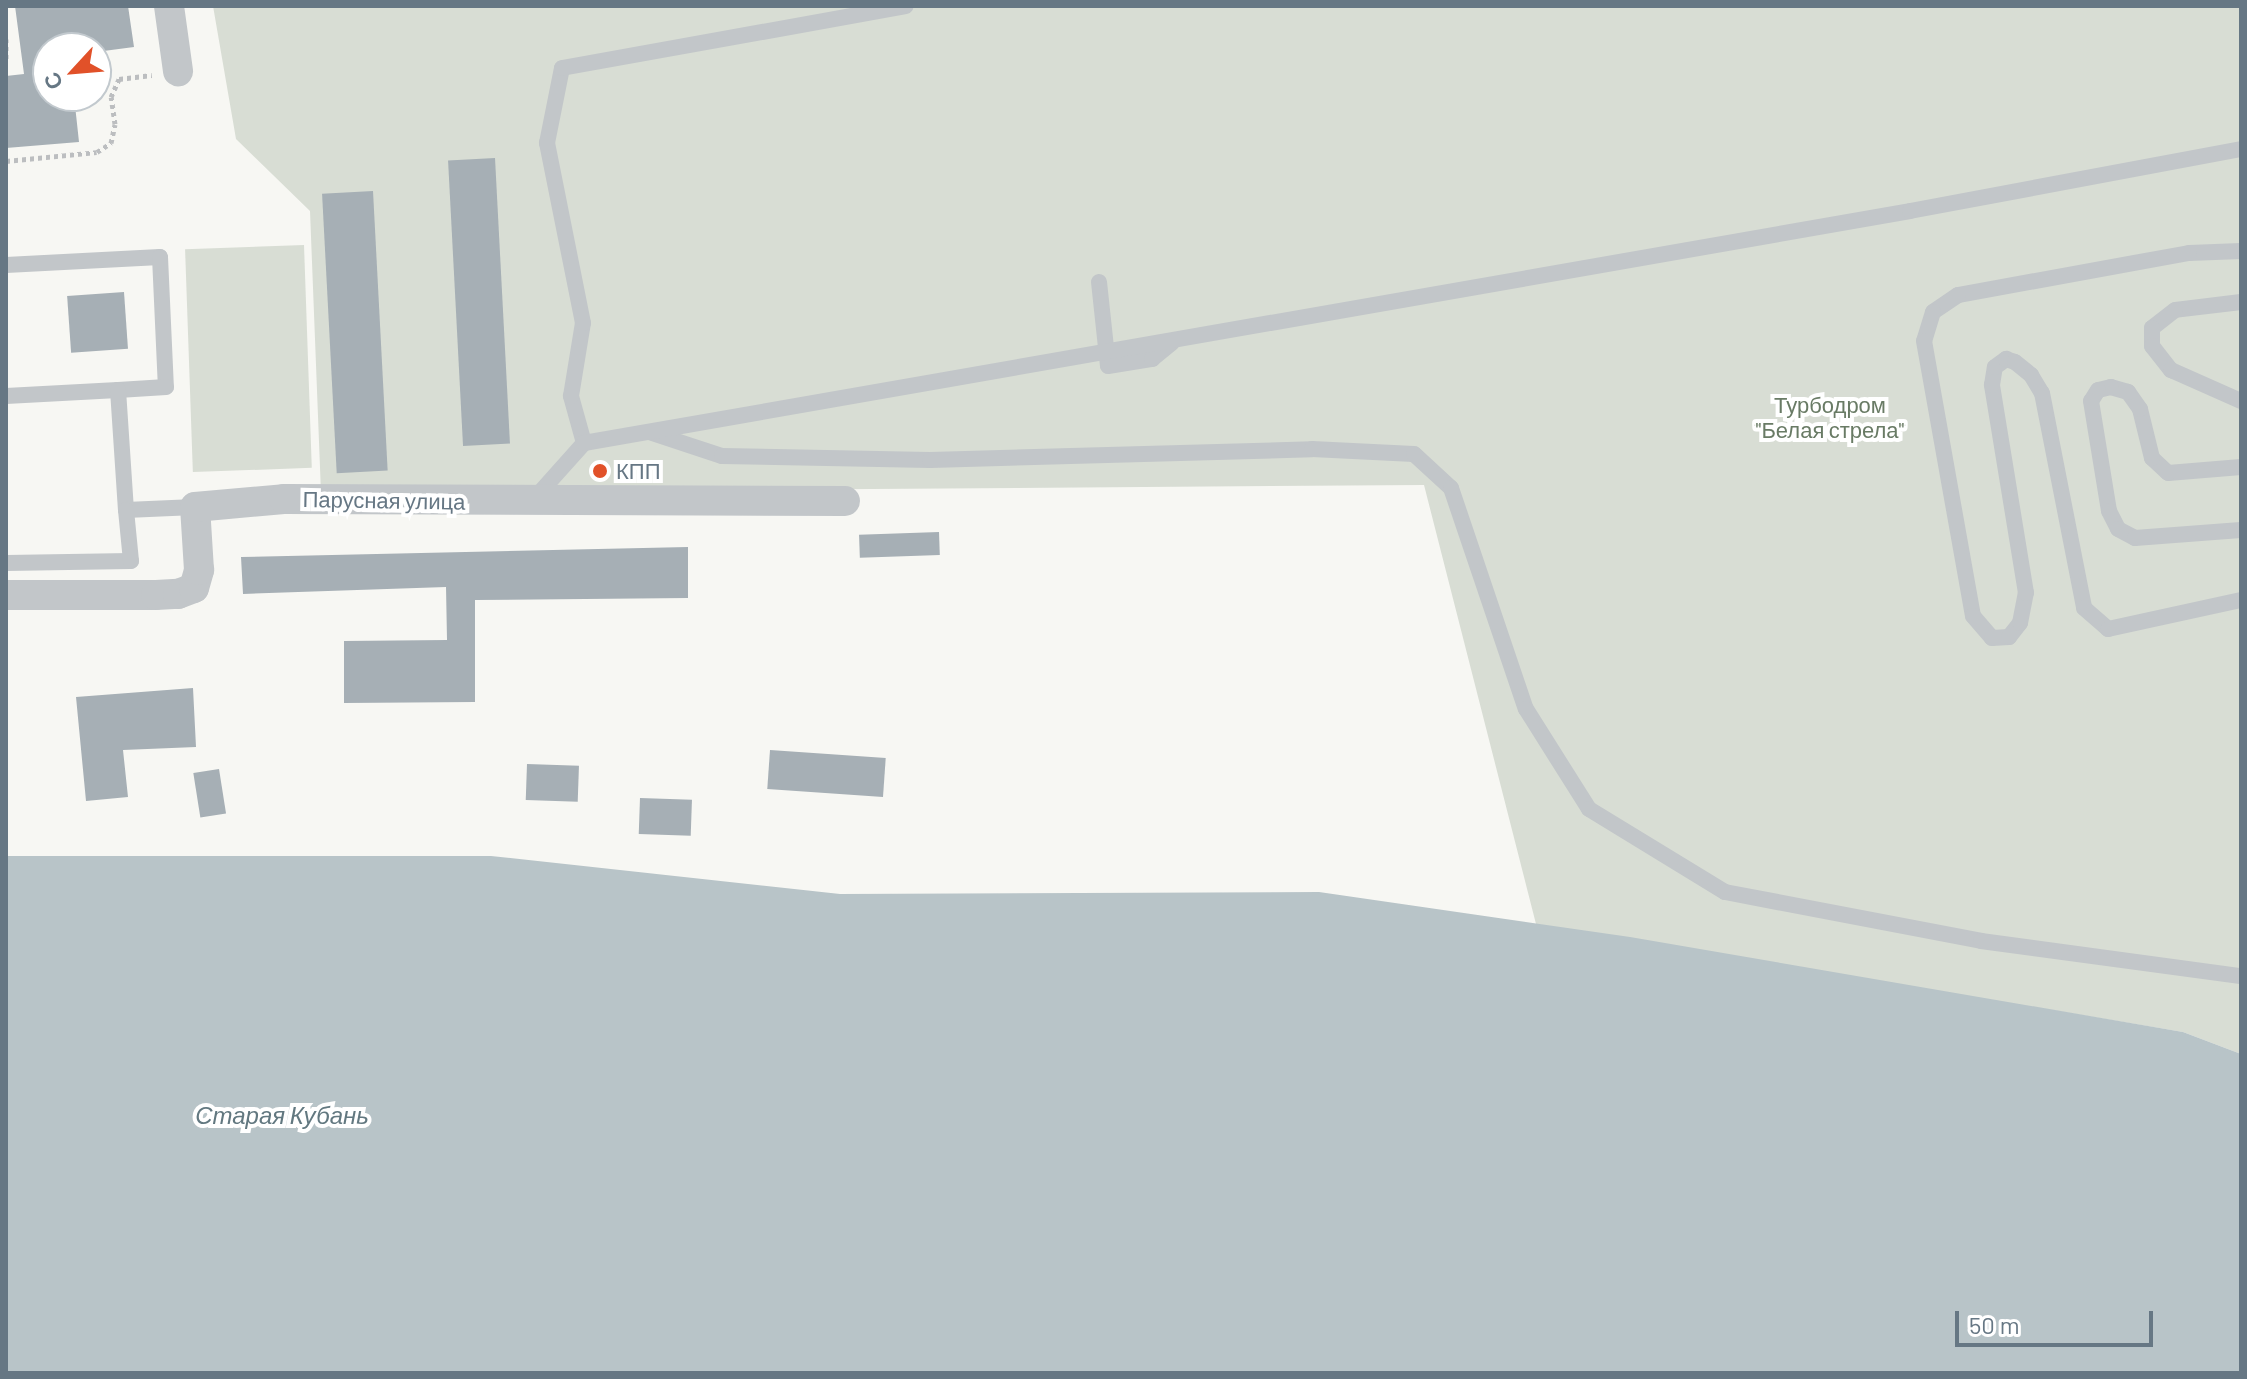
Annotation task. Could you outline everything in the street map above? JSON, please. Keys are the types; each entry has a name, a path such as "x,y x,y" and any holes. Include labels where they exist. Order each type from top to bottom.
{"street":[{"path":"169,6 178,71"},
{"name":"Парусная улица","path":"195,507 284,499 845,501"},
{"path":"6,595 156,595 178,594 194,588 199,570 195,507"}],"lane":[{"path":"584,443 571,396 583,323 547,143 562,68 905,6"},
{"path":"532,501 584,443 1174,342 2241,149"},
{"path":"2241,251 2189,253 1958,295 1933,312 1924,341 1973,616 1992,638 2009,637 2020,623 2026,593 1992,385 1995,367 2006,359 2031,375 2042,393 2084,608 2108,629 2241,600"},
{"path":"6,265 160,257 166,387 6,396"},
{"path":"1099,282 1107,353"},
{"path":"2241,302 2175,310 2152,328 2152,346 2171,370 2241,401"},
{"path":"2241,467 2168,473 2152,458 2140,409 2128,392 2111,387 2098,390 2091,401 2109,511 2118,529 2135,538 2241,530"},
{"path":"6,563 131,561 118,390"},
{"path":"649,432 722,456 930,460 1312,449 1414,454 1451,488 1526,709 1589,809 1725,892 1981,941 2241,976"},
{"path":"126,510 195,507"}],"path":[{"path":"6,39 9,59 6,59"},
{"path":"6,161 97,152 111,143 115,124 111,97 119,79 178,71"}],"green space":[{"name":"Турбодром \"Белая стрела\"","path":"213,6 2241,6 2241,1054 2183,1032 1536,924 1424,485 321,493 310,211 236,139"},
{"path":"304,245 312,468 193,472 185,249"}],"water":[{"name":"Старая Кубань","path":"6,856 491,856 840,894 1319,892 1630,937 2183,1032 2241,1054 2241,1373 6,1373"}],"building":[{"path":"15,6 128,6 134,47 112,50 112,32 32,32 32,112 76,112 79,142 6,148 6,76 24,74"},
{"path":"495,158 510,444 463,446 448,160"},
{"path":"373,191 388,471 337,473 322,194"},
{"path":"124,292 128,349 71,353 67,296"},
{"path":"939,532 940,555 860,558 859,535"},
{"path":"688,547 688,598 475,600 475,702 344,703 344,641 447,640 446,587 243,594 241,557"},
{"path":"193,688 196,747 123,750 128,797 86,801 76,697"},
{"path":"770,750 886,758 883,797 767,789"},
{"path":"527,764 579,766 578,802 526,800"},
{"path":"219,769 226,813 200,818 193,773"},
{"path":"640,798 692,800 691,836 639,834"}],"place":[{"name":"КПП","path":"600,471"}]}
